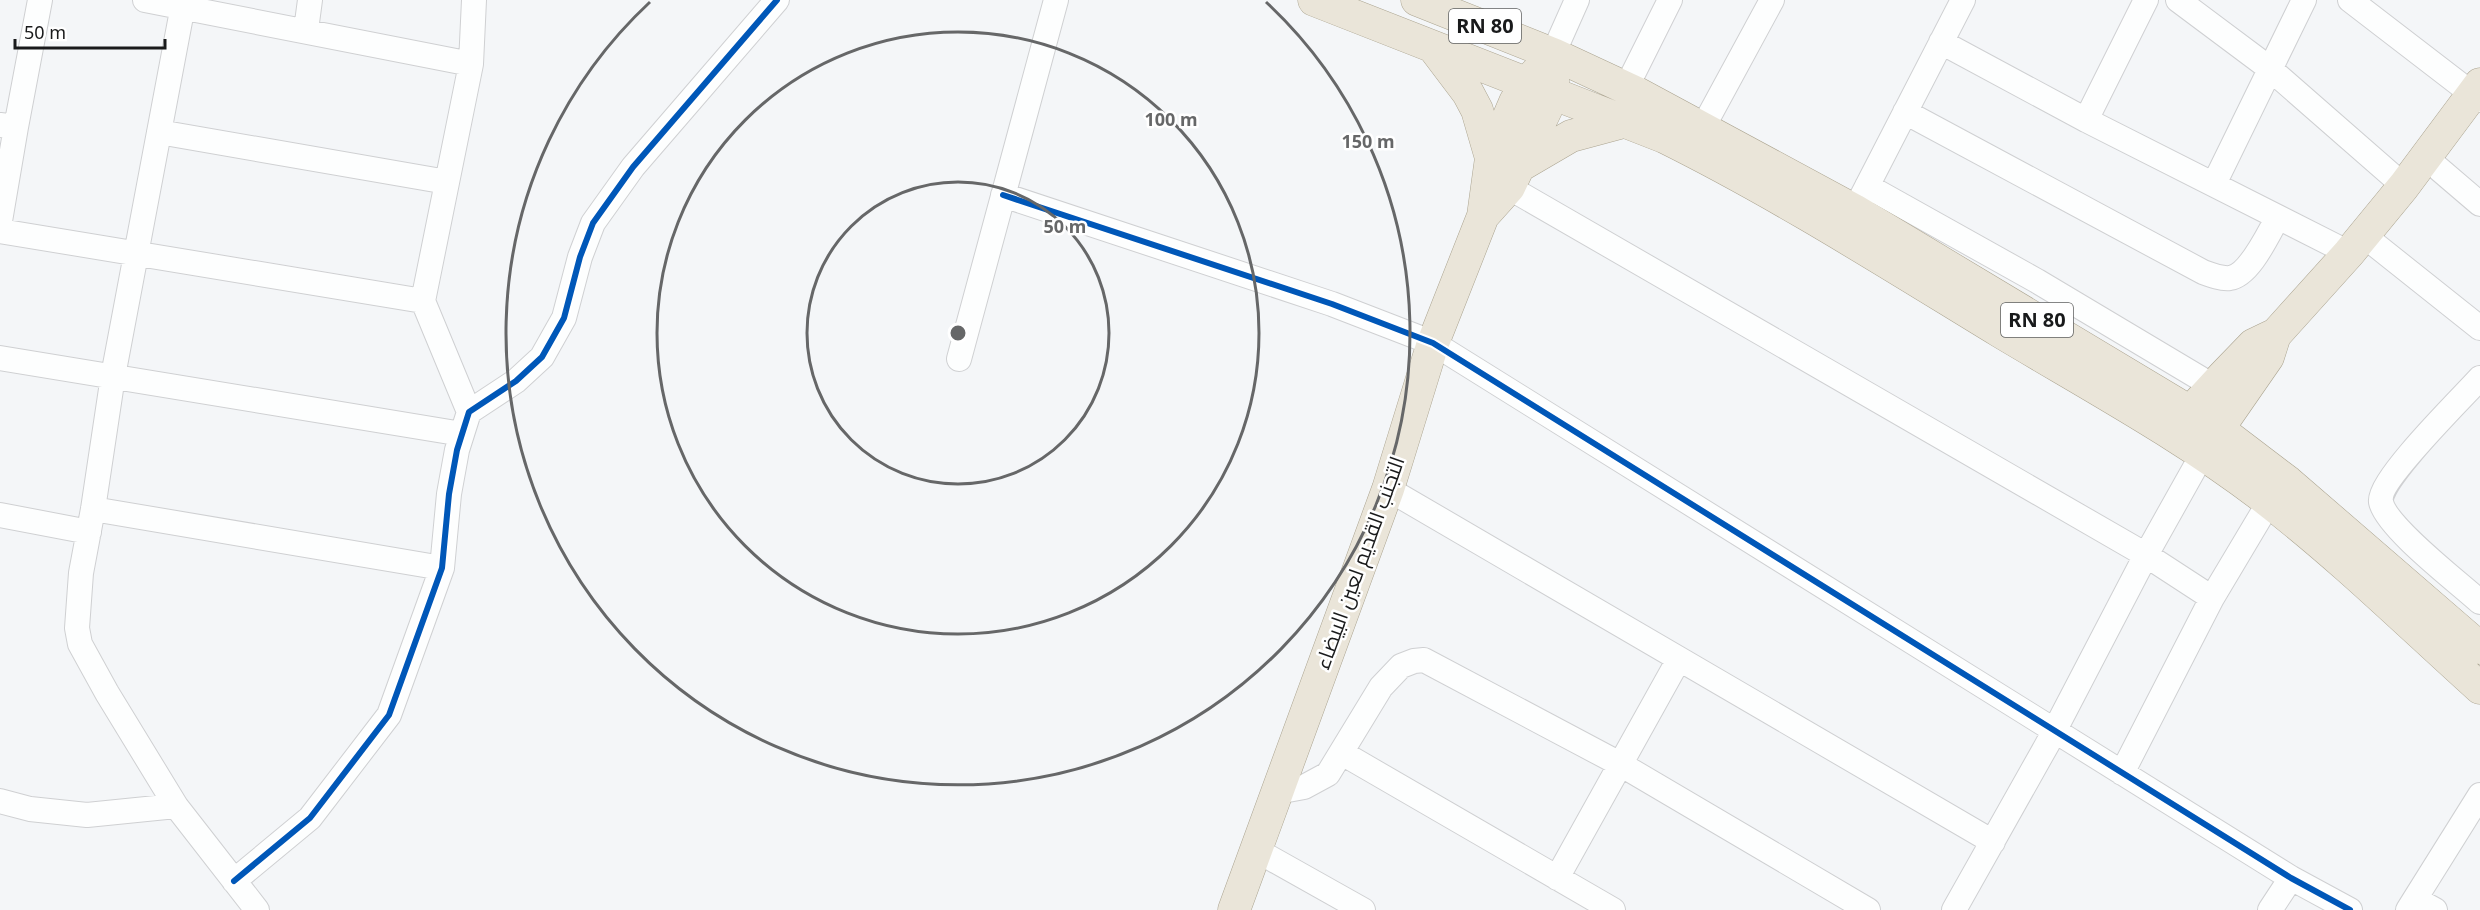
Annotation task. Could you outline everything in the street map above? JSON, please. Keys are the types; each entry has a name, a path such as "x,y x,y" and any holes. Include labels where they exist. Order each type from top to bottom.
{"main road":[{"name":"RN 80","path":"1314,0 1664,137 2182,424 2217,428 2277,490 2480,688"},
{"name":"RN 80","path":"1417,0 1553,54 1626,88 1702,129 1861,198 1928,237 2021,311 2182,424 2202,455 2277,490 2480,648"},
{"path":"1433,47 1468,93 1501,172"},
{"path":"1501,172 1515,102 1540,89 1553,54"},
{"path":"2202,455 2217,428 2268,357 2276,334 2356,244 2477,92"},
{"path":"1501,172 1571,136 1623,122"},
{"name":"التجنب القديم لعين البيضاء","path":"1234,910 1388,489 1433,343 1501,172"},
{"path":"2182,424 2213,386 2253,345 2276,334"}],"street":[{"path":"0,221 8,126 40,0"},
{"path":"145,0 183,3 471,64"},
{"path":"306,30 310,0"},
{"path":"234,881 310,818 389,715 442,568 449,494 465,423 423,301 471,64 474,0"},
{"path":"0,358 113,376 465,423 542,357 564,318 580,257 593,223 633,167 777,0"},
{"path":"959,359 1056,0"},
{"path":"1553,54 1577,0"},
{"path":"1626,88 1670,0"},
{"path":"1702,129 1772,0"},
{"path":"1861,198 1963,0"},
{"path":"2086,120 2146,0"},
{"path":"2178,0 2269,68 2404,186"},
{"path":"2214,184 2304,0"},
{"path":"2350,0 2477,92"},
{"path":"183,3 113,376 79,597 77,628 80,644 106,693 176,806 257,910"},
{"path":"1941,42 2086,120 2278,217 2356,244 2480,328"},
{"path":"1905,112 2203,272 2219,277 2229,279 2245,271 2278,217"},
{"path":"159,132 447,182"},
{"path":"2425,157 2480,204"},
{"path":"1501,172 2146,555 2212,598"},
{"path":"1003,195 1332,304 1433,343 2290,878 2350,910"},
{"path":"0,231 423,301"},
{"path":"1928,237 2037,281 2213,386"},
{"path":"2021,311 2037,281"},
{"path":"2480,378 2394,471 2382,490 2380,500 2393,524 2480,602"},
{"path":"1954,910 2055,731 2146,555 2202,455"},
{"path":"1388,489 1993,842"},
{"path":"2122,772 2212,598 2277,490"},
{"path":"3,521 91,520 442,568"},
{"path":"1557,878 1679,659"},
{"path":"1277,792 1304,787 1328,774 1381,687 1401,666 1414,660 1425,660 1620,764 1868,910"},
{"path":"1342,753 1613,910"},
{"path":"2419,906 2480,795"},
{"path":"0,801 30,809 87,815 176,806"},
{"path":"1256,850 1363,910"},
{"path":"2270,910 2290,878"}],"cycle path":[{"path":"234,881 310,818 389,715 442,568 449,494 457,450 469,412 516,381 542,357 564,318 580,257 593,223 633,167 777,0"},
{"path":"1003,195 1332,304 1433,343 2291,878 2350,910"}]}
